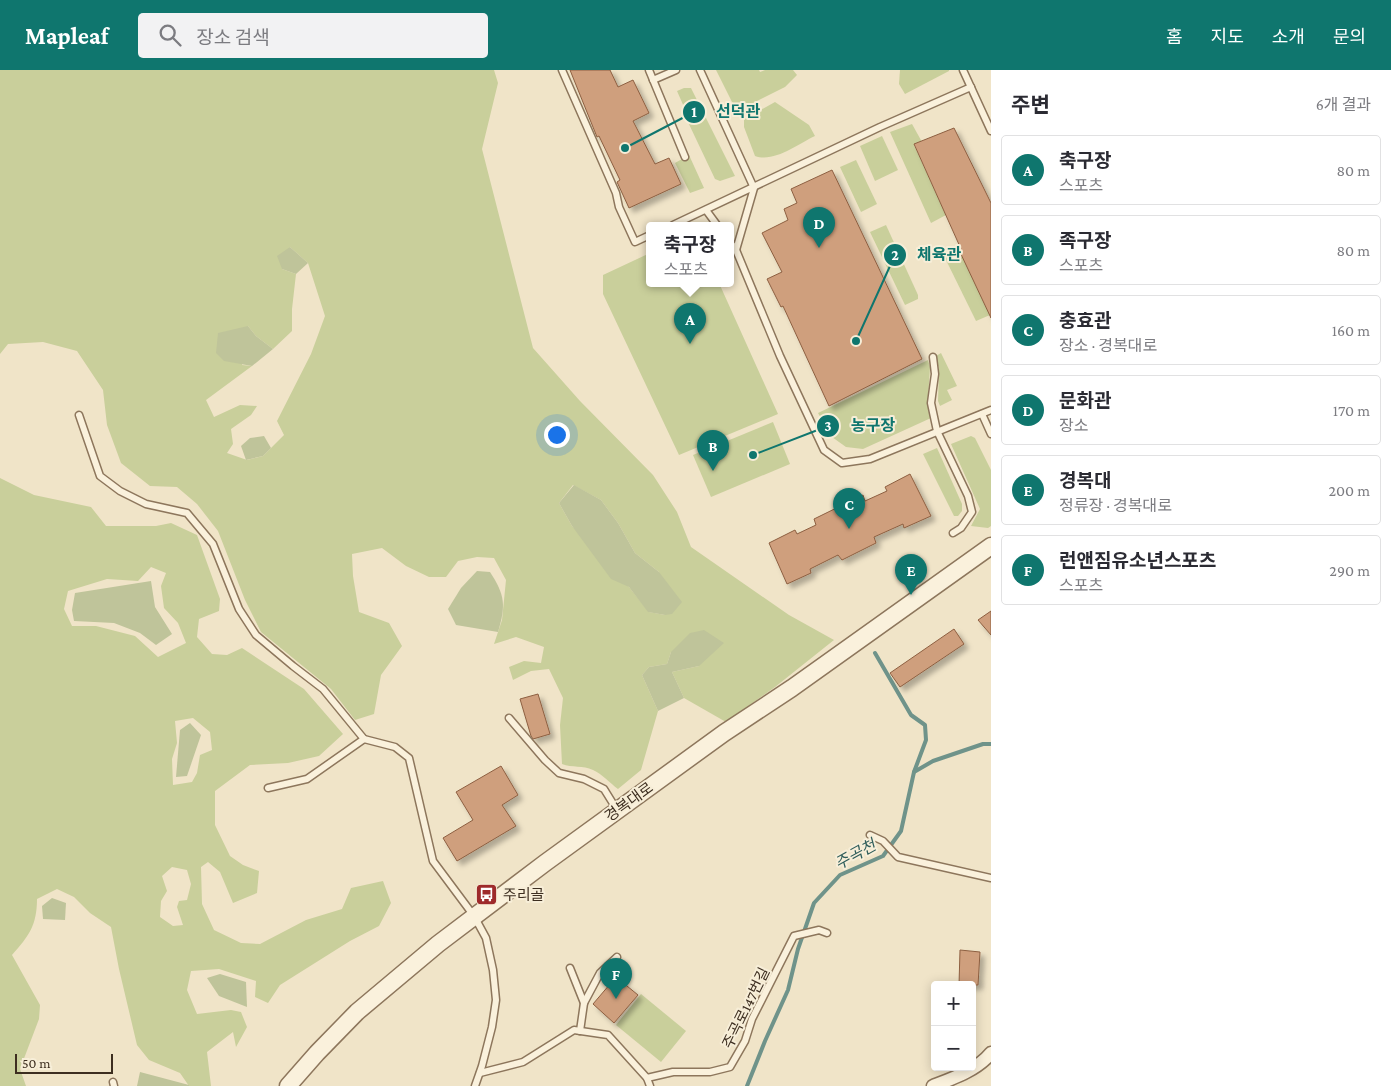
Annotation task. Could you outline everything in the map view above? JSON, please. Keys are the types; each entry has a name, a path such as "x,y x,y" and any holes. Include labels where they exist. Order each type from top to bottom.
{"street":[{"name":"경복대로","path":"288,1086 316,1053 358,1012 474,916 724,733 792,688 991,546"},
{"path":"933,1086 956,1082 991,1052"}],"lane":[{"path":"562,70 616,193 619,207 635,242 646,237"},
{"path":"649,70 684,157"},
{"path":"653,80 676,70"},
{"path":"700,70 754,188 736,250"},
{"path":"963,70 991,132"},
{"path":"680,222 971,86"},
{"path":"706,210 715,222"},
{"path":"734,247 780,356 824,450 842,463 870,459 991,410"},
{"path":"933,357 935,374 931,404 937,431 968,496 972,512 962,528 953,534"},
{"path":"982,414 991,434"},
{"path":"79,415 100,476 120,491 146,504 187,513 213,544 239,609 256,636 323,689 364,739 395,746 409,758 433,861 474,916 486,938 493,970 496,1000 492,1027 475,1086"},
{"path":"509,718 545,760 559,773 584,779 604,789 618,811"},
{"path":"268,788 307,779 364,739"},
{"path":"870,835 883,841 898,857 991,878"},
{"name":"주곡로147번길","path":"647,1078 673,1072 710,1072 730,1067 745,1041 752,1019 794,936 819,930 827,933"},
{"path":"580,1031 584,1003 600,973 617,957"},
{"path":"570,968 584,1003"},
{"path":"480,1073 523,1062 574,1030 608,1036 647,1078 650,1086"}],"green space":[{"path":"0,70 494,70 498,83 482,149 533,348 580,401 653,475 677,512 691,547 789,615 834,640 775,687 726,722 684,698 672,672 699,666 671,652 667,664 649,667 642,675 658,711 641,770 618,789 593,770 562,764 560,725 563,698 549,669 531,671 513,680 509,667 524,661 541,663 544,647 516,637 494,644 502,620 506,580 494,558 477,557 458,561 446,577 429,577 406,566 382,548 352,554 353,576 359,612 389,623 402,646 381,675 374,714 355,720 331,689 261,632 245,600 218,531 197,504 177,487 150,486 121,463 107,425 103,390 77,351 43,342 8,344 0,354","holes":["290,247 308,263 325,316 311,354 277,421 284,435 263,456 247,460 227,453 233,444 231,429 251,415 257,406 240,405 214,417 206,400 252,366 242,365 248,326 256,336 273,349 292,331 292,309 296,274 282,269","573,485 601,500 618,523 635,553 659,572 665,615 649,612 629,587 572,526 559,503"]},
{"path":"716,70 759,70 760,72 765,70 793,70 797,75 785,87 741,109 732,102"},
{"path":"900,70 949,71 905,94 899,84"},
{"path":"691,88 735,176 720,181 715,179 687,120 688,116 677,91"},
{"path":"775,102 809,125 815,136 778,155 770,157 755,156 744,127 744,119"},
{"path":"912,124 922,142 914,145 946,215 931,223 890,132"},
{"path":"882,136 898,170 875,181 860,146"},
{"path":"689,155 704,188 690,193 675,163"},
{"path":"856,160 877,204 861,212 840,167"},
{"path":"886,225 918,295 918,299 905,305 870,232"},
{"path":"290,247 308,263 296,274 282,269 277,256"},
{"path":"959,250 990,315 976,321 944,256"},
{"path":"646,255 646,287 721,287 778,414 679,455 603,294 603,275"},
{"path":"248,326 256,336 273,349 252,366 224,361 216,353 218,333"},
{"path":"941,353 957,386 947,390 952,400 940,406 938,401 939,370 936,356"},
{"path":"928,360 930,367 928,400 931,418 863,449 846,447 832,437 818,413"},
{"path":"773,422 790,464 711,497 693,455"},
{"path":"264,436 271,448 263,456 246,460 241,446 250,438"},
{"path":"971,436 975,438 991,470 991,526 988,528 971,526 980,509 951,444"},
{"path":"937,448 962,504 962,511 958,516 954,516 923,454"},
{"path":"0,478 34,495 91,507 106,526 156,526 171,523 197,535 220,599 219,611 199,619 197,637 212,654 227,655 242,648 304,689 343,734 319,756 288,763 250,765 215,791 215,825 230,856 243,865 259,871 257,893 233,903 220,872 208,862 201,867 202,904 214,930 241,943 260,944 306,920 342,909 351,888 383,881 391,903 379,926 350,941 280,985 268,1003 255,997 256,981 219,969 191,971 187,990 197,1014 231,1010 241,1012 247,1027 236,1047 233,1032 207,1052 211,1086 189,1086 180,1073 149,1060 137,1045 111,927 90,913 74,897 57,889 37,899 37,908 31,930 12,955 40,1005 39,1019 20,1069 26,1086 0,1086","holes":["151,567 166,573 161,586 164,608 178,623 186,643 158,657 135,636 96,626 72,626 64,609 68,591 107,579 138,581","193,718 210,732 212,750 200,755 197,773 192,782 173,785 172,759 177,743 175,721","172,867 187,870 191,884 187,900 179,901 177,907 183,925 173,926 160,917 161,901 167,891 162,876"]},
{"path":"574,485 601,500 618,523 635,553 659,572 682,602 672,614 665,615 648,612 629,587 611,579 572,526 559,503"},
{"path":"477,571 490,572 499,587 503,607 498,632 456,625 448,609 461,588"},
{"path":"151,581 155,607 172,634 156,645 140,633 114,623 74,621 72,610 75,593"},
{"path":"704,630 724,643 699,666 672,672 684,698 658,711 642,675 649,667 667,664 671,652 690,633"},
{"path":"190,723 201,735 187,776 176,777 180,730"},
{"path":"52,898 66,903 65,920 43,919 42,906"},
{"path":"220,974 246,982 247,1007 219,996 207,978"},
{"path":"641,994 686,1031 661,1062 616,1025"},
{"path":"140,1072 189,1085 189,1086 137,1086"}],"building":[{"path":"570,70 610,70 618,87 633,80 649,113 633,121 655,164 669,158 681,184 629,208 617,182 620,180 599,136 597,137"},
{"path":"954,128 991,203 991,318 959,250 961,249 914,144"},
{"path":"832,170 922,359 829,406 783,306 781,307 767,279 782,272 762,233 788,220 784,209 797,203 791,189"},
{"path":"910,474 931,516 904,528 903,524 874,537 876,543 842,560 838,555 810,569 811,573 787,584 769,543 795,530 797,534 816,525 814,519 863,495 865,501 887,491 885,487"},
{"path":"991,611 991,635 978,620"},
{"path":"954,629 964,644 900,687 890,673"},
{"path":"538,694 550,734 533,739 520,699"},
{"path":"501,766 518,795 502,805 516,826 457,861 443,838 473,820 456,792"},
{"path":"960,950 980,952 978,985 976,985 976,981 959,981"},
{"path":"616,977 638,995 614,1023 593,1004"}],"waterway":[{"path":"875,653 911,715 925,725 926,740 914,772"},
{"name":"주곡천","path":"747,1086 788,990 798,949 814,903 840,875 883,856 901,831 914,772 933,761 983,744 991,744"}],"place":[{"name":"선덕관","path":"625,148"},
{"name":"문화관","path":"819,248"},
{"name":"체육관","path":"856,341"},
{"name":"축구장","path":"690,344"},
{"name":"농구장","path":"753,455"},
{"name":"족구장","path":"713,471"},
{"name":"충효관","path":"849,529"},
{"name":"경복대","path":"911,595"},
{"name":"주리골","path":"487,895"},
{"name":"런앤짐유소년스포츠","path":"616,999"}]}
